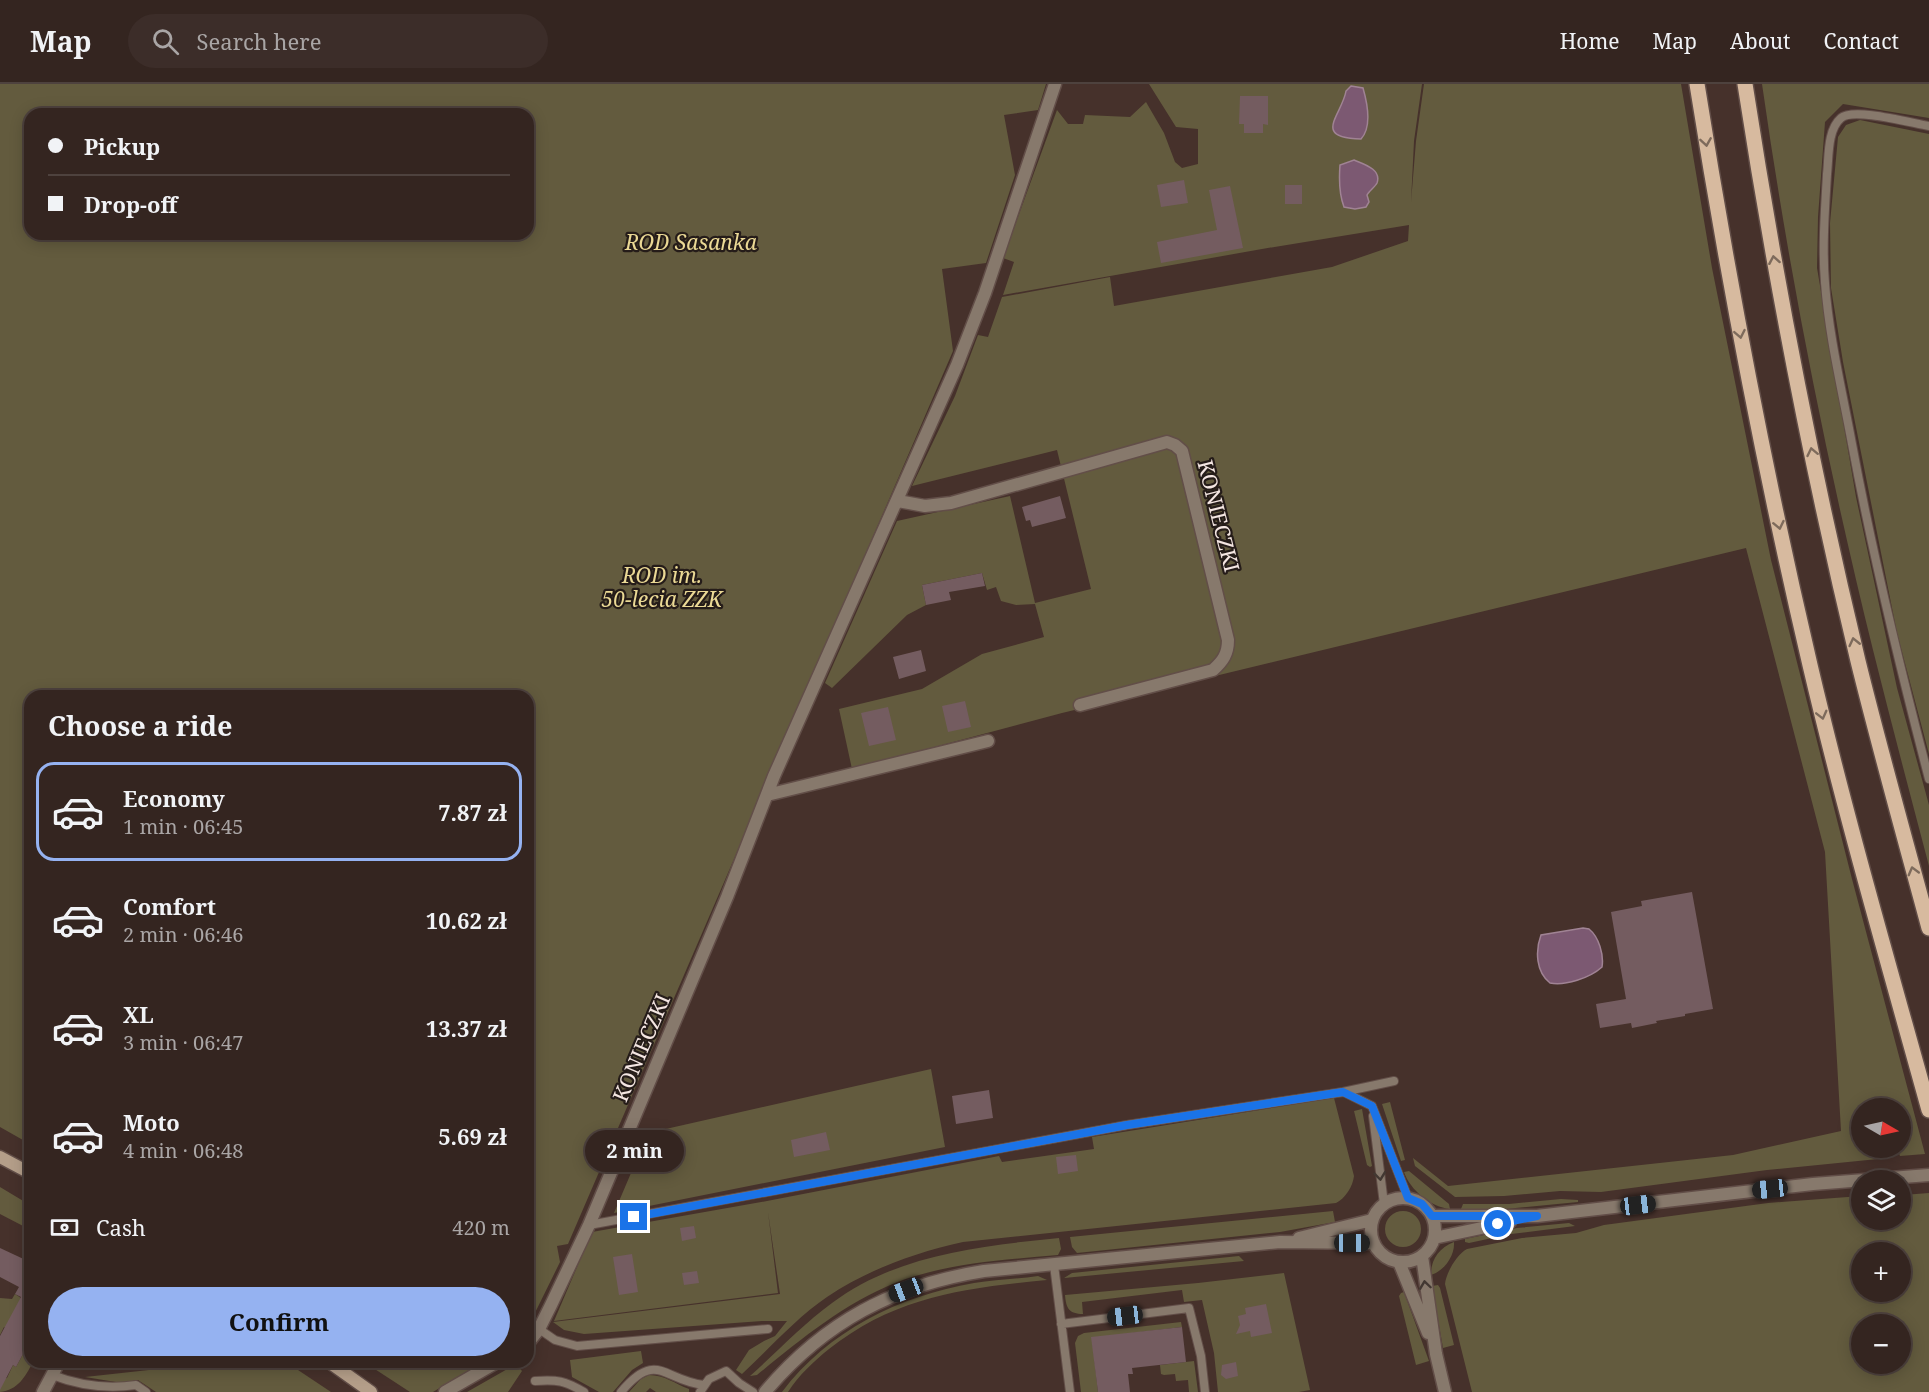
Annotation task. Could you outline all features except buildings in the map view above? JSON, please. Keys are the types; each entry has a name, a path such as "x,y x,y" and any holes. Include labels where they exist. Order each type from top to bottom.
{"main road":[{"path":"1697,84 1738,324 1808,655 1844,798 1929,1110"},
{"path":"1745,84 1783,310 1829,532 1858,662 1929,928"}],"street":[{"name":"KONIECZKI","path":"534,1335 589,1225 696,972 766,795 957,365 985,293 1055,84"},
{"name":"KONIECZKI","path":"897,501 925,506 951,503 1167,442 1182,451 1228,640 1228,651 1221,663 1213,670 1080,705"},
{"path":"766,795 988,741"},
{"path":"0,1157 24,1170"},
{"path":"1434,1238 1537,1216 1813,1184 1929,1175"},
{"path":"1395,1198 1408,1198 1422,1204 1432,1216 1435,1223 1434,1238 1422,1256 1407,1262 1399,1262 1384,1256 1374,1243 1371,1228 1375,1214 1384,1204 1395,1198"},
{"path":"1432,1216 1537,1216"},
{"path":"1280,1242 1372,1221"},
{"path":"765,1392 782,1372 828,1332 858,1312 890,1296 951,1276 1280,1242 1374,1243"},
{"path":"1422,1256 1436,1354 1446,1392"},
{"path":"1399,1262 1436,1354"},
{"path":"43,1392 55,1368"},
{"path":"337,1368 371,1392"},
{"path":"445,1392 487,1368"}],"lane":[{"path":"1929,126 1865,114 1843,116 1835,124 1829,148 1823,249 1831,331 1865,514 1894,645 1929,779"},
{"path":"589,1225 1127,1125 1343,1092 1394,1081"},
{"path":"1343,1092 1372,1106 1408,1198"},
{"path":"1372,1106 1384,1204"},
{"path":"1054,1265 1070,1392"},
{"path":"1061,1323 1189,1308 1201,1356 1205,1392"},
{"path":"539,1329 555,1340 577,1346 768,1329"},
{"path":"621,1392 637,1374 658,1370 668,1371 681,1380 702,1388 714,1375 726,1371 753,1392"},
{"path":"51,1375 73,1382 118,1390 136,1385 146,1392"},
{"path":"535,1380 565,1381 584,1392"}],"green space":[{"path":"0,84 1046,84 1038,110 1004,115 1015,175 986,263 942,269 953,351 568,1244 557,1246 560,1262 534,1315 534,690 24,690 24,1141 0,1127"},
{"path":"1149,84 1422,84 1414,141 1411,202 1424,84 1681,84 1712,268 1771,560 1910,1098 1851,1098 1851,1158 1878,1159 1767,1170 1601,1192 1560,1191 1455,1197 1415,1166 1413,1158 1448,1186 1733,1155 1841,1131 1825,852 1746,548 1062,713 852,769 839,709 922,689 982,654 1044,637 1035,604 1016,605 1001,601 996,587 987,590 982,573 922,585 926,605 907,615 832,688 825,683 897,521 1010,496 1035,603 1091,589 1057,450 912,486 955,396 978,335 988,337 1002,297 1110,277 1114,306 1332,267 1408,241 1409,225 1003,295 1014,262 1003,258 1057,110 1068,124 1083,124 1085,115 1130,117 1146,102 1164,133 1175,162 1182,168 1198,164 1198,129 1176,127"},
{"path":"1762,84 1929,84 1929,118 1843,104 1825,122 1817,268 1856,497 1897,688 1929,805 1929,866 1873,650 1840,510 1797,298"},
{"path":"1860,120 1929,134 1929,754 1897,633 1843,362 1831,288 1830,223 1838,137 1846,125"},
{"path":"931,1069 945,1147 614,1213 648,1133"},
{"path":"1334,1098 1354,1176 1348,1192 1336,1203 963,1242 927,1251 876,1270 827,1297 794,1324 742,1374 736,1370 749,1350 775,1336 787,1321 584,1334 564,1330 553,1322 780,1294 768,1212 778,1293 554,1321 592,1232 999,1156 1002,1162 1094,1149 1092,1137"},
{"path":"1911,1101 1925,1154 1911,1155"},
{"path":"1390,1102 1405,1160 1401,1161 1382,1104"},
{"path":"1362,1109 1372,1166 1370,1167 1367,1165 1354,1111"},
{"path":"1409,1171 1449,1204 1450,1209 1436,1205 1416,1191 1404,1172"},
{"path":"0,1187 24,1201 24,1226 0,1214"},
{"path":"1929,1193 1929,1392 1472,1392 1445,1284 1453,1264 1467,1249 1522,1238 1576,1233 1604,1225 1768,1203 1851,1197 1851,1230 1911,1230 1911,1194"},
{"path":"1561,1199 1578,1200 1578,1202 1505,1209 1461,1209 1463,1204 1509,1204"},
{"path":"1333,1211 1335,1222 1280,1232 1077,1253 1072,1247 1070,1237"},
{"path":"1403,1211 1416,1216 1421,1229 1416,1242 1403,1247 1390,1242 1385,1229 1390,1216"},
{"path":"1569,1223 1575,1226 1465,1242 1465,1239 1517,1228"},
{"path":"1059,1238 1061,1249 1058,1255 954,1267 895,1283 840,1312 757,1375 750,1376 821,1311 858,1286 884,1273 912,1263 970,1249"},
{"path":"1454,1242 1453,1252 1448,1262 1431,1275 1432,1264 1437,1255 1444,1247"},
{"path":"1239,1256 1244,1261 1064,1278 1072,1273"},
{"path":"1284,1273 1310,1390 1299,1392 1218,1392 1214,1353 1202,1300 1184,1302 1182,1290 1082,1302 1083,1314 1071,1311 1065,1300 1065,1295"},
{"path":"1038,1276 1047,1280 960,1291 906,1306 880,1317 854,1331 829,1349 807,1369 788,1392 782,1392 800,1370 843,1334 892,1307 946,1289 974,1283"},
{"path":"1438,1285 1454,1345 1443,1348 1432,1286"},
{"path":"1404,1292 1429,1361 1416,1365 1399,1296"},
{"path":"15,1294 21,1298 7,1329 4,1327 0,1335 0,1298 12,1299"},
{"path":"1181,1322 1182,1327 1092,1338 1098,1392 1081,1392 1075,1343 1078,1336 1084,1333"},
{"path":"641,1351 643,1363 632,1370 613,1392 599,1392 572,1377 570,1360"},
{"path":"24,1352 24,1368 30,1368 27,1373 12,1389 0,1392 0,1379 7,1378 13,1365 16,1367"},
{"path":"1194,1361 1198,1392 1189,1392 1188,1380 1176,1381 1175,1374 1161,1374 1160,1365"},
{"path":"295,1368 331,1392 156,1392 138,1380 122,1383 85,1377 158,1369"},
{"path":"373,1368 472,1368 433,1392 410,1392"},
{"path":"509,1368 519,1368 522,1371 508,1392 467,1392"},
{"path":"649,1375 670,1380 689,1389 689,1392 656,1392 650,1388 646,1392 629,1392 641,1379"}],"shaded area":[{"path":"1351,86 1363,88 1366,100 1368,121 1361,139 1346,138 1333,130 1333,124 1346,91"},
{"path":"1354,160 1371,168 1378,178 1377,183 1367,195 1369,202 1366,207 1355,209 1344,207 1340,181 1340,165"},
{"path":"1583,928 1593,932 1598,941 1602,967 1591,975 1577,980 1550,983 1539,967 1538,948 1541,935"}],"route":[{"path":"634,1217 1127,1125 1343,1092 1372,1106 1408,1198 1422,1204 1432,1216 1537,1216 1498,1224"}],"park label":[{"name":"ROD Sasanka","path":"691,243"},
{"name":"ROD im. 50-lecia ZZK","path":"662,588"}]}
